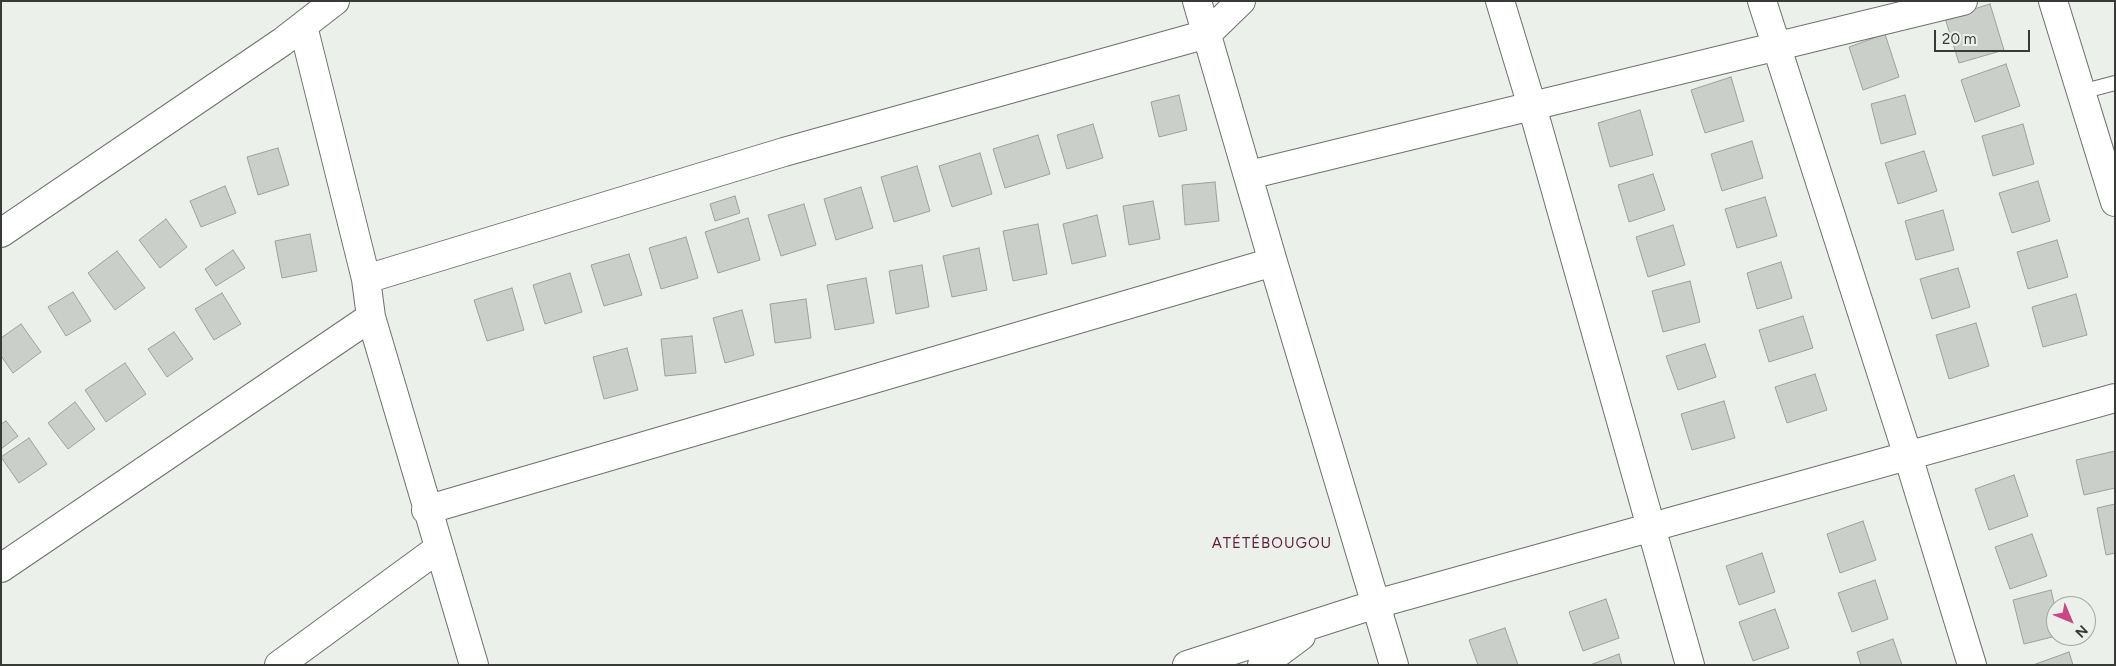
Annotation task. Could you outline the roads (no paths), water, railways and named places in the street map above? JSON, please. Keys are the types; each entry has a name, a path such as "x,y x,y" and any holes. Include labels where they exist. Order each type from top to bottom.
{"street":[{"path":"1,233 282,42 335,1"},
{"path":"1197,1 1394,665"},
{"path":"366,279 784,152 1207,34 1241,1"},
{"path":"1500,1 1532,106 1690,665"},
{"path":"1762,1 1908,456 1972,665"},
{"path":"1249,175 1963,1"},
{"path":"2053,1 2115,202"},
{"path":"303,26 366,279 371,317 426,510 474,665"},
{"path":"426,510 1273,262"},
{"path":"1,568 371,317"},
{"path":"1187,665 1376,604 2115,398"},
{"path":"279,665 439,548"},
{"path":"1262,665 1319,622"}],"lane":[{"path":"2081,92 2115,83"}],"district":[{"name":"ATÉTÉBOUGOU","path":"1272,544"}]}
